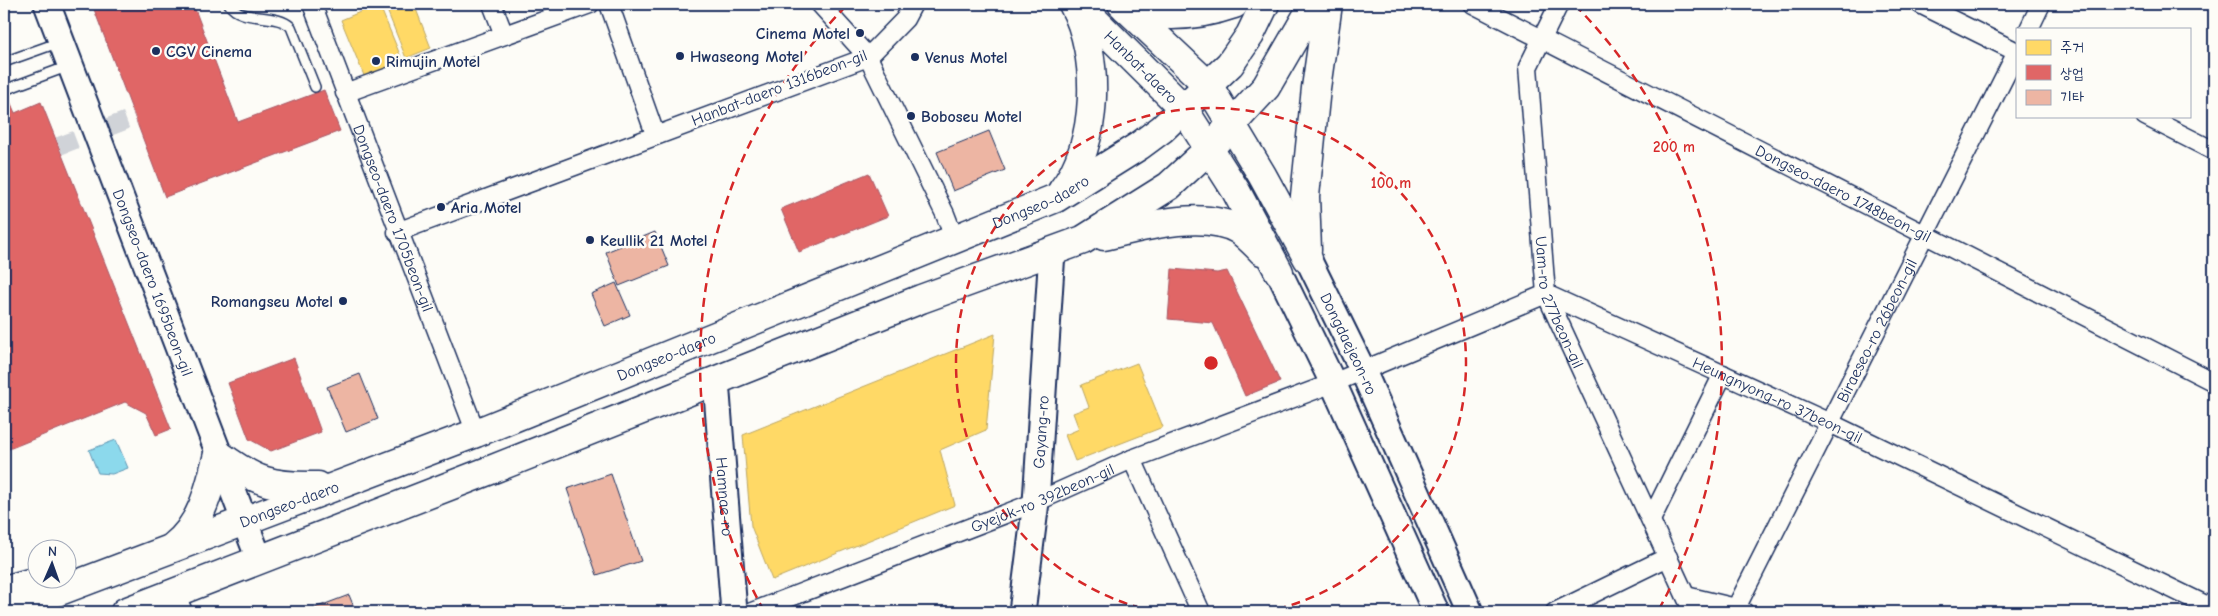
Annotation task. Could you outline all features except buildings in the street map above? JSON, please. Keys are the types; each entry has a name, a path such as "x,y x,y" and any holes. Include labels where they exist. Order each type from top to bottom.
{"main road":[{"path":"1056,198 1071,179 1080,161 1091,108 1087,40 1073,4"},
{"name":"Hanbat-daero","path":"1078,4 1183,108"},
{"path":"1124,6 1158,14 1194,14 1234,4"},
{"name":"Dongseo-daero","path":"78,575 170,549 476,433 1056,198 1145,142 1208,85 1239,52 1265,4"},
{"path":"1083,240 1169,186 1209,149 1255,100 1276,72 1314,4"},
{"path":"1308,259 1305,196 1316,88 1328,4"},
{"name":"Hanbat-daero","path":"1124,6 1208,85"},
{"name":"Dongdaejeon-ro","path":"1208,85 1262,175 1308,259"},
{"name":"Dongdaejeon-ro","path":"1183,108 1236,191 1279,272"},
{"path":"125,612 179,602 260,559 921,299 1083,240 1138,227 1181,221 1222,224 1238,230 1247,236 1279,272"},
{"path":"170,549 184,539 206,501 218,454 264,482 286,487 338,486"},
{"path":"4,590 28,586"},
{"name":"Dongseo-daero","path":"4,612 43,588"}],"street":[{"name":"Dongseo-daero 1695beon-gil","path":"47,4 218,454 260,559"},
{"name":"Dongseo-daero 1705beon-gil","path":"312,4 476,433"},
{"path":"492,4 504,35"},
{"path":"346,93 590,4"},
{"path":"609,4 655,134"},
{"path":"820,4 868,57 945,214 955,240"},
{"name":"Hanbat-daero 1316beon-gil","path":"398,232 655,134 868,57 904,19 914,4"},
{"name":"Dongseo-daero 1748beon-gil","path":"1473,4 2214,382"},
{"path":"1542,39 1559,4"},
{"path":"1920,4 2016,52"},
{"path":"2029,28 2041,4"},
{"name":"Uam-ro 277beon-gil","path":"1542,39 1528,67 1546,294 1693,612"},
{"name":"Biraeseo-ro 26beon-gil","path":"1740,610 1830,423 2016,54"},
{"path":"2149,118 2214,151"},
{"name":"Gayang-ro","path":"1022,612 1036,502 1052,251"},
{"name":"Dongdaejeon-ro","path":"1308,259 1363,371 1470,612"},
{"name":"Dongdaejeon-ro","path":"1279,272 1333,383 1436,612"},
{"path":"1333,383 1546,294"},
{"name":"Heungnyong-ro 37beon-gil","path":"1546,294 1830,423 2214,609"},
{"path":"1651,520 1723,374"},
{"name":"Hamnae-ro","path":"716,381 734,612"},
{"name":"Gyejok-ro 392beon-gil","path":"752,612 1036,502 1132,459 1333,383"},
{"path":"1132,459 1202,612"},
{"path":"1555,612 1668,557"},
{"path":"1686,596 1740,610"}],"lane":[{"path":"229,4 238,12 284,21 291,27 315,87"},
{"path":"4,62 62,42"},
{"path":"4,90 71,66"}],"water":[{"path":"116,440 128,468 112,474 98,473 89,450"}],"tunnel":[{"path":"59,146 135,117"}],"place":[{"name":"Cinema Motel","path":"860,33"},
{"name":"CGV Cinema","path":"156,51"},
{"name":"Hwaseong Motel","path":"680,56"},
{"name":"Venus Motel","path":"915,57"},
{"name":"Rimujin Motel","path":"376,61"},
{"name":"Boboseu Motel","path":"911,116"},
{"name":"Aria Motel","path":"441,207"},
{"name":"Keullik 21 Motel","path":"590,240"},
{"name":"Romangseu Motel","path":"343,301"}]}
